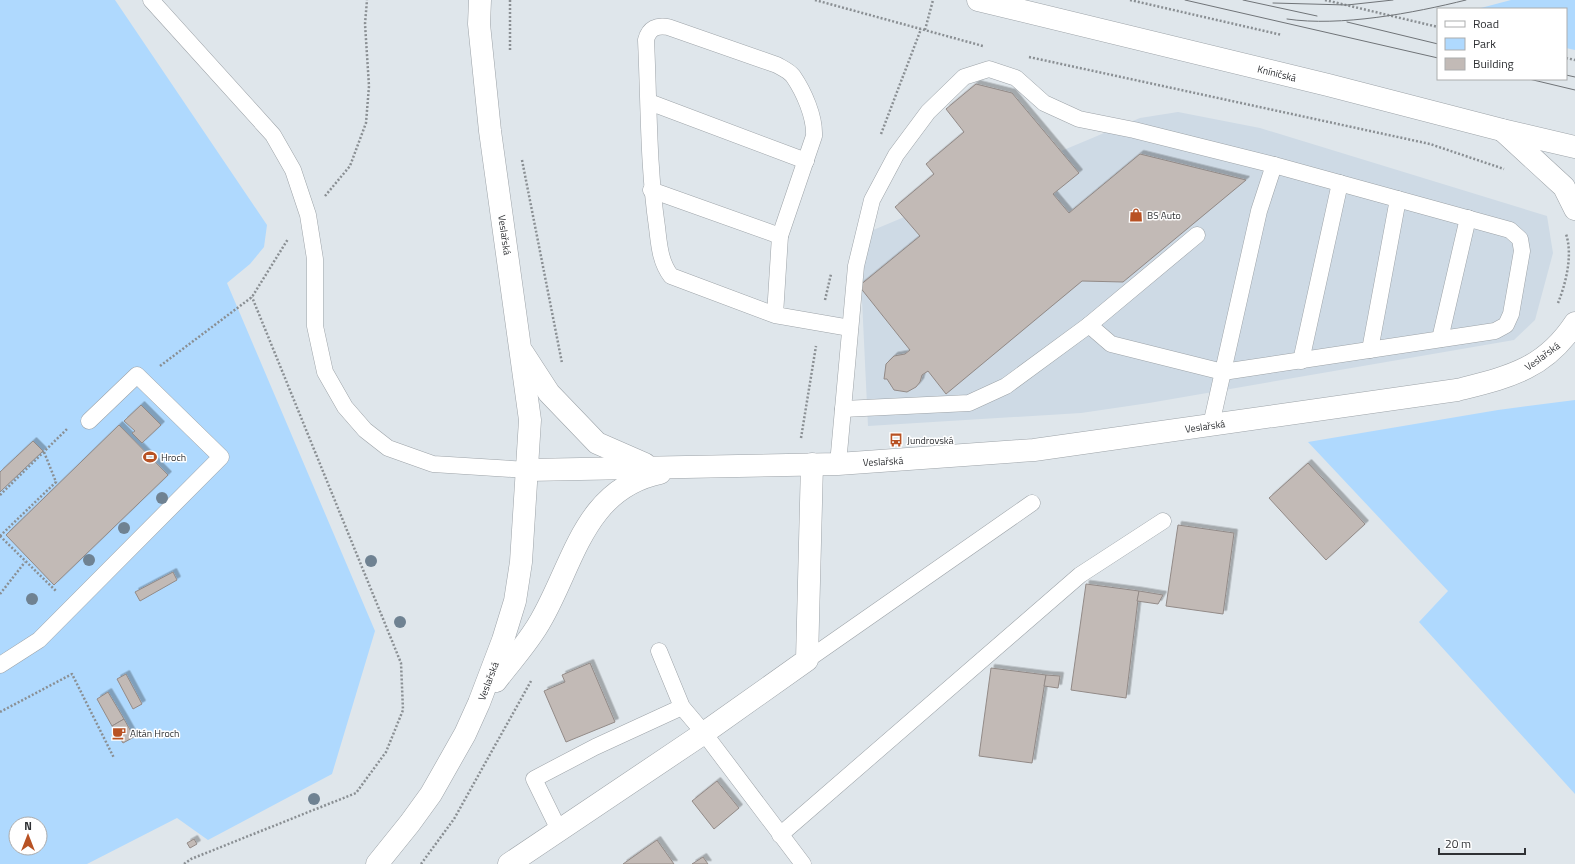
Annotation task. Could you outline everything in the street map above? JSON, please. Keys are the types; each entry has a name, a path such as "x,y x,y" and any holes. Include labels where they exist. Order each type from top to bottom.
{"street":[{"name":"Veslařská","path":"377,864 431,794 465,734 480,703 503,640 515,601 521,562 530,420 490,131 479,24 480,0"},
{"name":"Kníničská","path":"978,0 1328,85 1502,130 1575,146"},
{"path":"1502,130 1564,187 1575,209"},
{"name":"Veslařská","path":"528,470 838,464 1034,450 1457,390 1495,381 1528,369 1563,341 1575,323"},
{"path":"521,350 549,393 597,443 652,467"},
{"path":"509,864 704,733 808,660 812,464"},
{"path":"480,703 541,621 579,542 594,516 605,502 633,481 690,466"}],"lane":[{"path":"151,0 273,135 293,170 308,215 315,259 315,326 325,372 345,408 365,430 388,448 433,464 528,470"},
{"path":"775,314 780,236 814,136 815,125 812,114 792,74 777,65 660,26 652,28 647,35 646,40 652,190 662,258 666,269 671,276 775,314 850,328"},
{"path":"838,464 856,266 872,200 896,154 928,112 964,77 989,69 1016,78 1044,103 1079,119 1134,130 1274,165 1510,230 1520,239 1522,251 1511,314 1506,325 1496,331 1223,372 1111,344 1089,325"},
{"path":"649,102 806,161"},
{"path":"1211,425 1258,211 1274,165"},
{"path":"1301,360 1340,183"},
{"path":"652,190 780,236"},
{"path":"1370,350 1398,199"},
{"path":"1440,339 1468,218"},
{"path":"843,409 969,403 1006,386 1089,325 1197,236"},
{"path":"0,665 38,640 221,457 137,375 89,421"},
{"path":"808,660 1032,503"},
{"path":"780,835 1080,575 1163,520"},
{"path":"659,651 682,707 704,733 803,864"},
{"path":"559,830 534,779 595,747 682,707"}],"path":[{"path":"142,380 252,297 292,234 350,166 366,123 369,86 365,24 367,0"},
{"path":"815,0 986,47"},
{"path":"925,30 933,0"},
{"path":"1130,0 1282,35"},
{"path":"1325,0 1437,27"},
{"path":"1025,56 1430,144 1510,171"},
{"path":"801,442 828,282"},
{"path":"184,864 191,859 356,793 386,752 403,710 401,663 252,297"},
{"path":"0,495 82,415 89,421"},
{"path":"44,452 56,482 0,536 25,562 73,606"},
{"path":"0,594 25,562"},
{"path":"0,712 72,674 114,758"}],"shaded area":[{"path":"1178,112 1260,128 1547,216 1553,253 1535,320 1514,340 1149,403 1081,413 868,426 859,236 1140,118"}],"green space":[{"name":"Hroch","path":"0,0 115,0 267,225 264,247 250,264 227,283 375,631 332,774 208,840 177,818 87,864 0,864"},
{"path":"1511,0 1575,0 1575,50 1567,48 1567,8 1481,8"},
{"path":"1575,400 1575,794 1419,622 1448,591 1308,442 1498,410"}],"building":[{"path":"976,84 1012,93 1079,173 1053,194 1069,213 1140,154 1246,180 1123,282 1082,281 946,394 928,371 922,375 920,382 916,387 907,392 894,390 887,379 884,379 886,364 894,356 905,354 910,350 859,286 920,236 895,207 934,174 926,164 964,132 946,109"},
{"path":"141,405 161,425 142,443 132,433 135,431 124,421"},
{"path":"119,425 168,475 54,585 6,535"},
{"path":"33,441 43,451 0,492 0,472"},
{"path":"1308,463 1365,524 1326,560 1269,498"},
{"path":"1178,525 1234,533 1223,614 1166,606"},
{"path":"173,572 177,580 140,601 135,592"},
{"path":"1086,584 1139,591 1126,698 1071,690"},
{"path":"1139,591 1163,595 1158,604 1137,601"},
{"path":"590,663 615,722 566,742 544,691 565,682 562,675"},
{"path":"991,668 1046,675 1032,763 979,756"},
{"path":"126,674 142,704 133,709 117,679"},
{"path":"1046,675 1060,676 1058,688 1044,686"},
{"path":"108,692 124,719 112,726 97,699"},
{"path":"124,719 134,737 123,743 112,726"},
{"path":"717,781 739,808 714,829 692,801"},
{"path":"194,839 197,844 190,848 187,843"},
{"path":"657,840 674,864 623,864"},
{"path":"703,857 708,864 692,864"}],"tram line":[{"path":"1185,0 1437,58"},
{"path":"1243,0 1317,16"},
{"path":"1273,3 1347,5 1393,0"},
{"path":"1287,19 1308,21 1353,20 1424,10 1466,0"},
{"path":"1347,22 1437,44"},
{"path":"1567,75 1575,77"},
{"path":"1533,80 1575,90"}],"place":[{"name":"BS Auto","path":"1136,215"},
{"name":"Jundrovská","path":"896,440"},
{"name":"Hroch","path":"150,457"},
{"name":"Altán Hroch","path":"119,733"}]}
